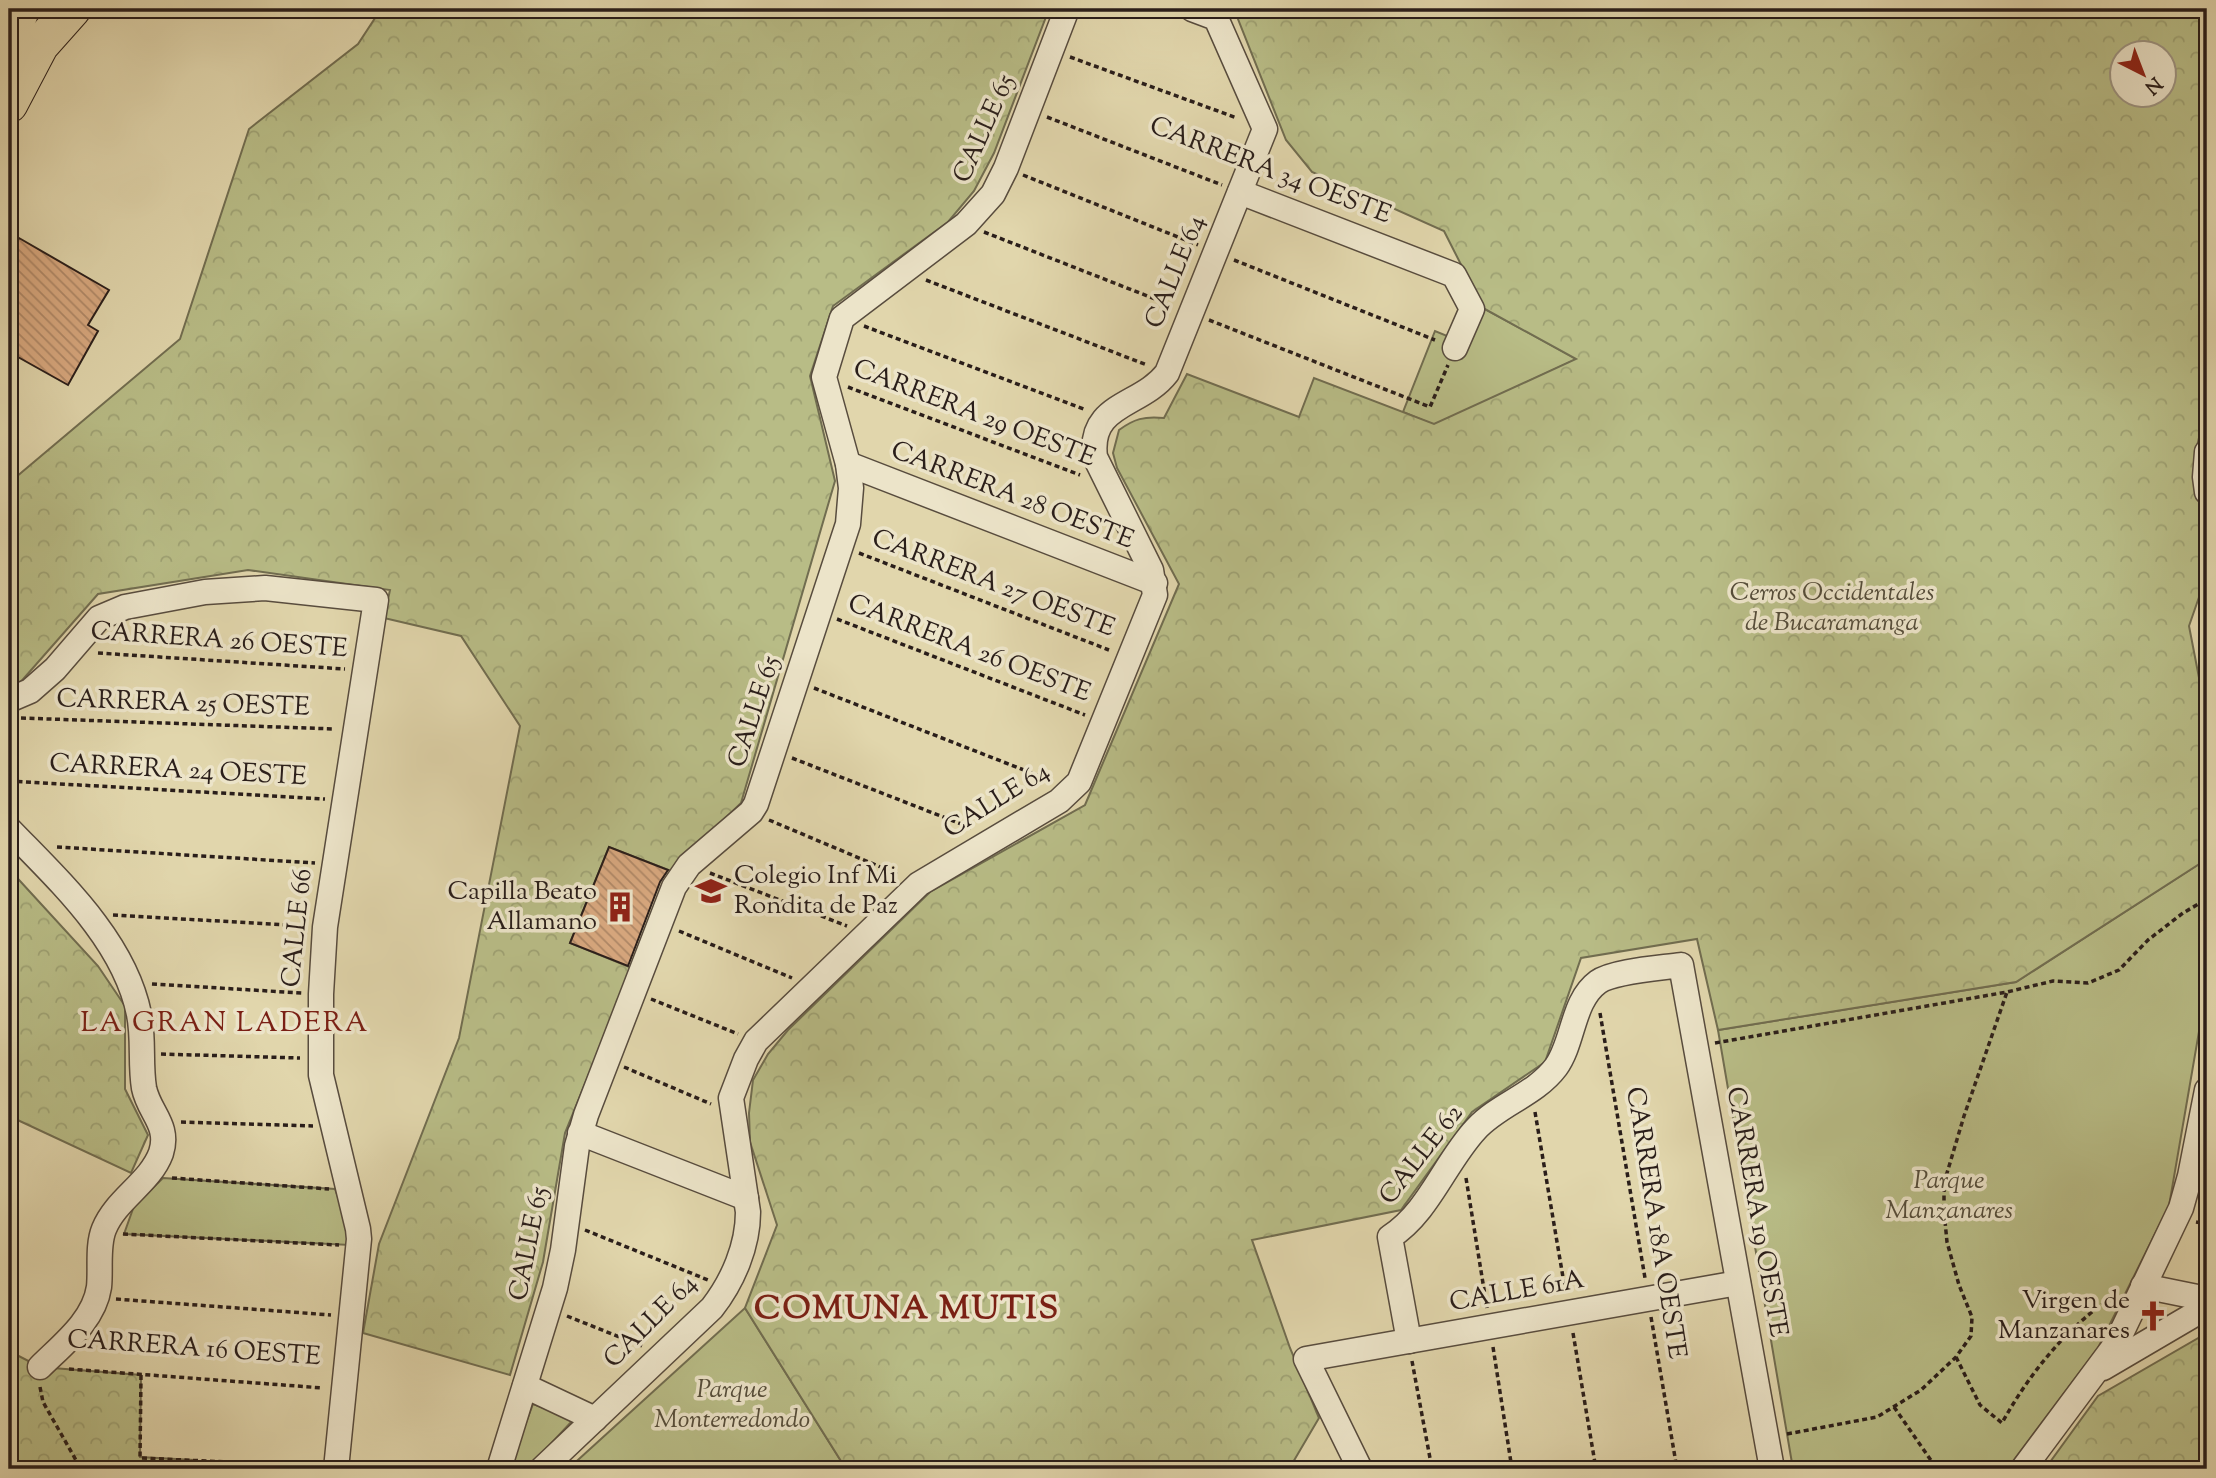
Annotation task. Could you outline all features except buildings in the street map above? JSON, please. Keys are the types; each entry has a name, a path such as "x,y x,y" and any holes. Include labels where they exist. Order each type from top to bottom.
{"highway":[{"path":"9,37 21,9"},
{"path":"9,104 40,45 72,9"}],"street":[{"name":"CALLE 65","path":"842,318 966,224 993,194 1006,168 1068,9"},
{"path":"1192,9 1216,18 1265,129"},
{"name":"CALLE 64","path":"1105,418 1122,405 1150,391 1167,373 1265,129"},
{"name":"CARRERA 34 OESTE","path":"1240,192 1454,275 1472,309 1455,348"},
{"path":"824,377 842,318"},
{"name":"CALLE 65","path":"499,1469 560,1269 580,1133 607,1060 674,887 689,865 751,811 761,792 841,546 850,510 851,488 848,464 824,377"},
{"path":"1105,418 1096,433 1093,445 1095,457 1145,557 1155,583"},
{"path":"2207,452 2207,492"},
{"name":"CARRERA 28 OESTE","path":"848,464 1155,583"},
{"name":"CALLE 64","path":"542,1469 712,1308 726,1288 745,1244 748,1230 746,1198 731,1098 756,1041 919,884 1059,801 1073,789 1079,782 1152,607 1155,583"},
{"name":"CALLE 66","path":"70,651 88,628 112,611 205,592 279,589 376,600 325,927 321,994 322,1086 358,1229 359,1246 336,1468"},
{"path":"15,709 30,691 55,670 70,651"},
{"path":"16,837 74,896 129,982 139,1014 146,1096 164,1137 157,1162 120,1203 103,1233 96,1298 87,1318 40,1367"},
{"name":"CARRERA 19 OESTE","path":"1595,984 1606,976 1681,965 1772,1469"},
{"name":"CALLE 62","path":"1409,1341 1390,1237 1413,1217 1475,1129 1494,1112 1531,1089 1557,1066 1586,997 1595,984"},
{"path":"2023,1469 2116,1344 2181,1209 2187,1192 2207,1090"},
{"path":"580,1133 746,1198"},
{"name":"CALLE 61A","path":"1360,1469 1306,1359 1738,1283"},
{"path":"2143,1286 2207,1298"},
{"path":"2096,1372 2207,1307"},
{"path":"525,1386 595,1419"}],"path":[{"path":"1051,50 1265,129"},
{"name":"CARRERA 34 OESTE","path":"1028,110 1240,192"},
{"path":"904,271 1167,373"},
{"path":"842,318 1105,418"},
{"path":"1430,407 1455,348"},
{"name":"CARRERA 29 OESTE","path":"824,377 1110,487"},
{"name":"CARRERA 27 OESTE","path":"841,546 1131,658"},
{"name":"CARRERA 26 OESTE","path":"819,612 1105,722"},
{"name":"CARRERA 26 OESTE","path":"70,651 365,671"},
{"path":"797,681 1073,789"},
{"name":"CARRERA 25 OESTE","path":"15,709 356,729"},
{"path":"774,751 997,837"},
{"name":"CARRERA 24 OESTE","path":"9,781 345,800"},
{"path":"751,811 919,884"},
{"path":"16,837 334,864"},
{"path":"689,865 867,934"},
{"path":"1696,1046 2007,992 2053,981 2088,983 2119,970 2148,940 2183,913 2207,899"},
{"path":"88,914 325,927"},
{"path":"660,923 813,986"},
{"path":"129,982 321,994"},
{"name":"CARRERA 18A OESTE","path":"1595,984 1677,1469"},
{"path":"633,992 756,1041"},
{"path":"1766,1438 1877,1417 1921,1390 1956,1357 1971,1336 1972,1317 1959,1285 1947,1242 1944,1183 2007,992"},
{"path":"141,1053 320,1059"},
{"path":"607,1060 732,1113"},
{"path":"1531,1089 1596,1469"},
{"path":"159,1121 332,1126"},
{"path":"145,1177 348,1190"},
{"path":"567,1222 726,1288"},
{"path":"103,1233 359,1246"},
{"path":"1956,1357 1980,1405 2002,1423 2019,1392 2043,1361 2075,1328 2102,1303 2120,1292 2143,1286"},
{"path":"96,1298 351,1317"},
{"path":"549,1309 663,1354"},
{"path":"1409,1341 1432,1469"},
{"path":"40,1367 38,1376 43,1402 81,1469"},
{"name":"CARRERA 16 OESTE","path":"40,1367 343,1389"},
{"path":"141,1375 140,1458 336,1468"},
{"path":"1894,1406 1937,1469"},
{"path":"192,1469 193,1460"}],"green space":[{"path":"381,9 1049,9 994,153 974,191 948,222 833,306 810,376 835,481 741,803 671,871 609,847 570,943 632,968 565,1133 543,1262 510,1375 363,1333 379,1244 459,1038 520,726 461,636 384,618 390,590 248,570 98,594 18,685 9,685 9,483 180,339 249,129 358,44"},
{"name":"Cerros Occidentales de Bucaramanga","path":"1234,9 2207,9 2207,417 2201,429 2195,455 2206,577 2189,626 2207,719 2207,859 2016,982 1718,1030 1697,939 1581,958 1545,1062 1472,1112 1401,1210 1252,1240 1290,1348 1319,1418 1289,1469 846,1469 745,1308 777,1225 750,1142 749,1113 753,1080 768,1054 788,1030 930,892 1085,805 1179,584 1117,468 1113,453 1119,430 1140,419 1164,418 1187,374 1299,417 1314,378 1434,424 1576,359 1483,308 1444,231 1312,172 1286,140"},
{"path":"1483,308 1577,359 1434,425 1403,412 1435,331 1469,345"},
{"name":"Parque Manzanares","path":"2207,859 2207,985 2169,1206 2098,1348 2007,1469 1793,1469 1718,1030 2016,982"},
{"path":"9,869 98,966 125,1006 125,1089 148,1135 131,1173 9,1116"},
{"path":"163,1178 335,1189 345,1216 350,1245 124,1234 134,1206"},
{"name":"Parque Monterredondo","path":"745,1308 846,1469 568,1469"},
{"path":"2207,1333 2207,1469 2045,1469 2098,1396"},
{"path":"9,1351 40,1367 141,1375 140,1457 193,1460 192,1469 9,1469"},
{"path":"533,1404 574,1419 531,1465 512,1460"}],"place":[{"name":"Colegio Inf Mi Rondita de Paz","path":"711,891"},
{"name":"Capilla Beato Allamano","path":"620,907"},
{"name":"Virgen de Manzanares","path":"2153,1316"}],"district":[{"name":"LA GRAN LADERA","path":"225,1024"},
{"name":"COMUNA MUTIS","path":"907,1310"}]}
